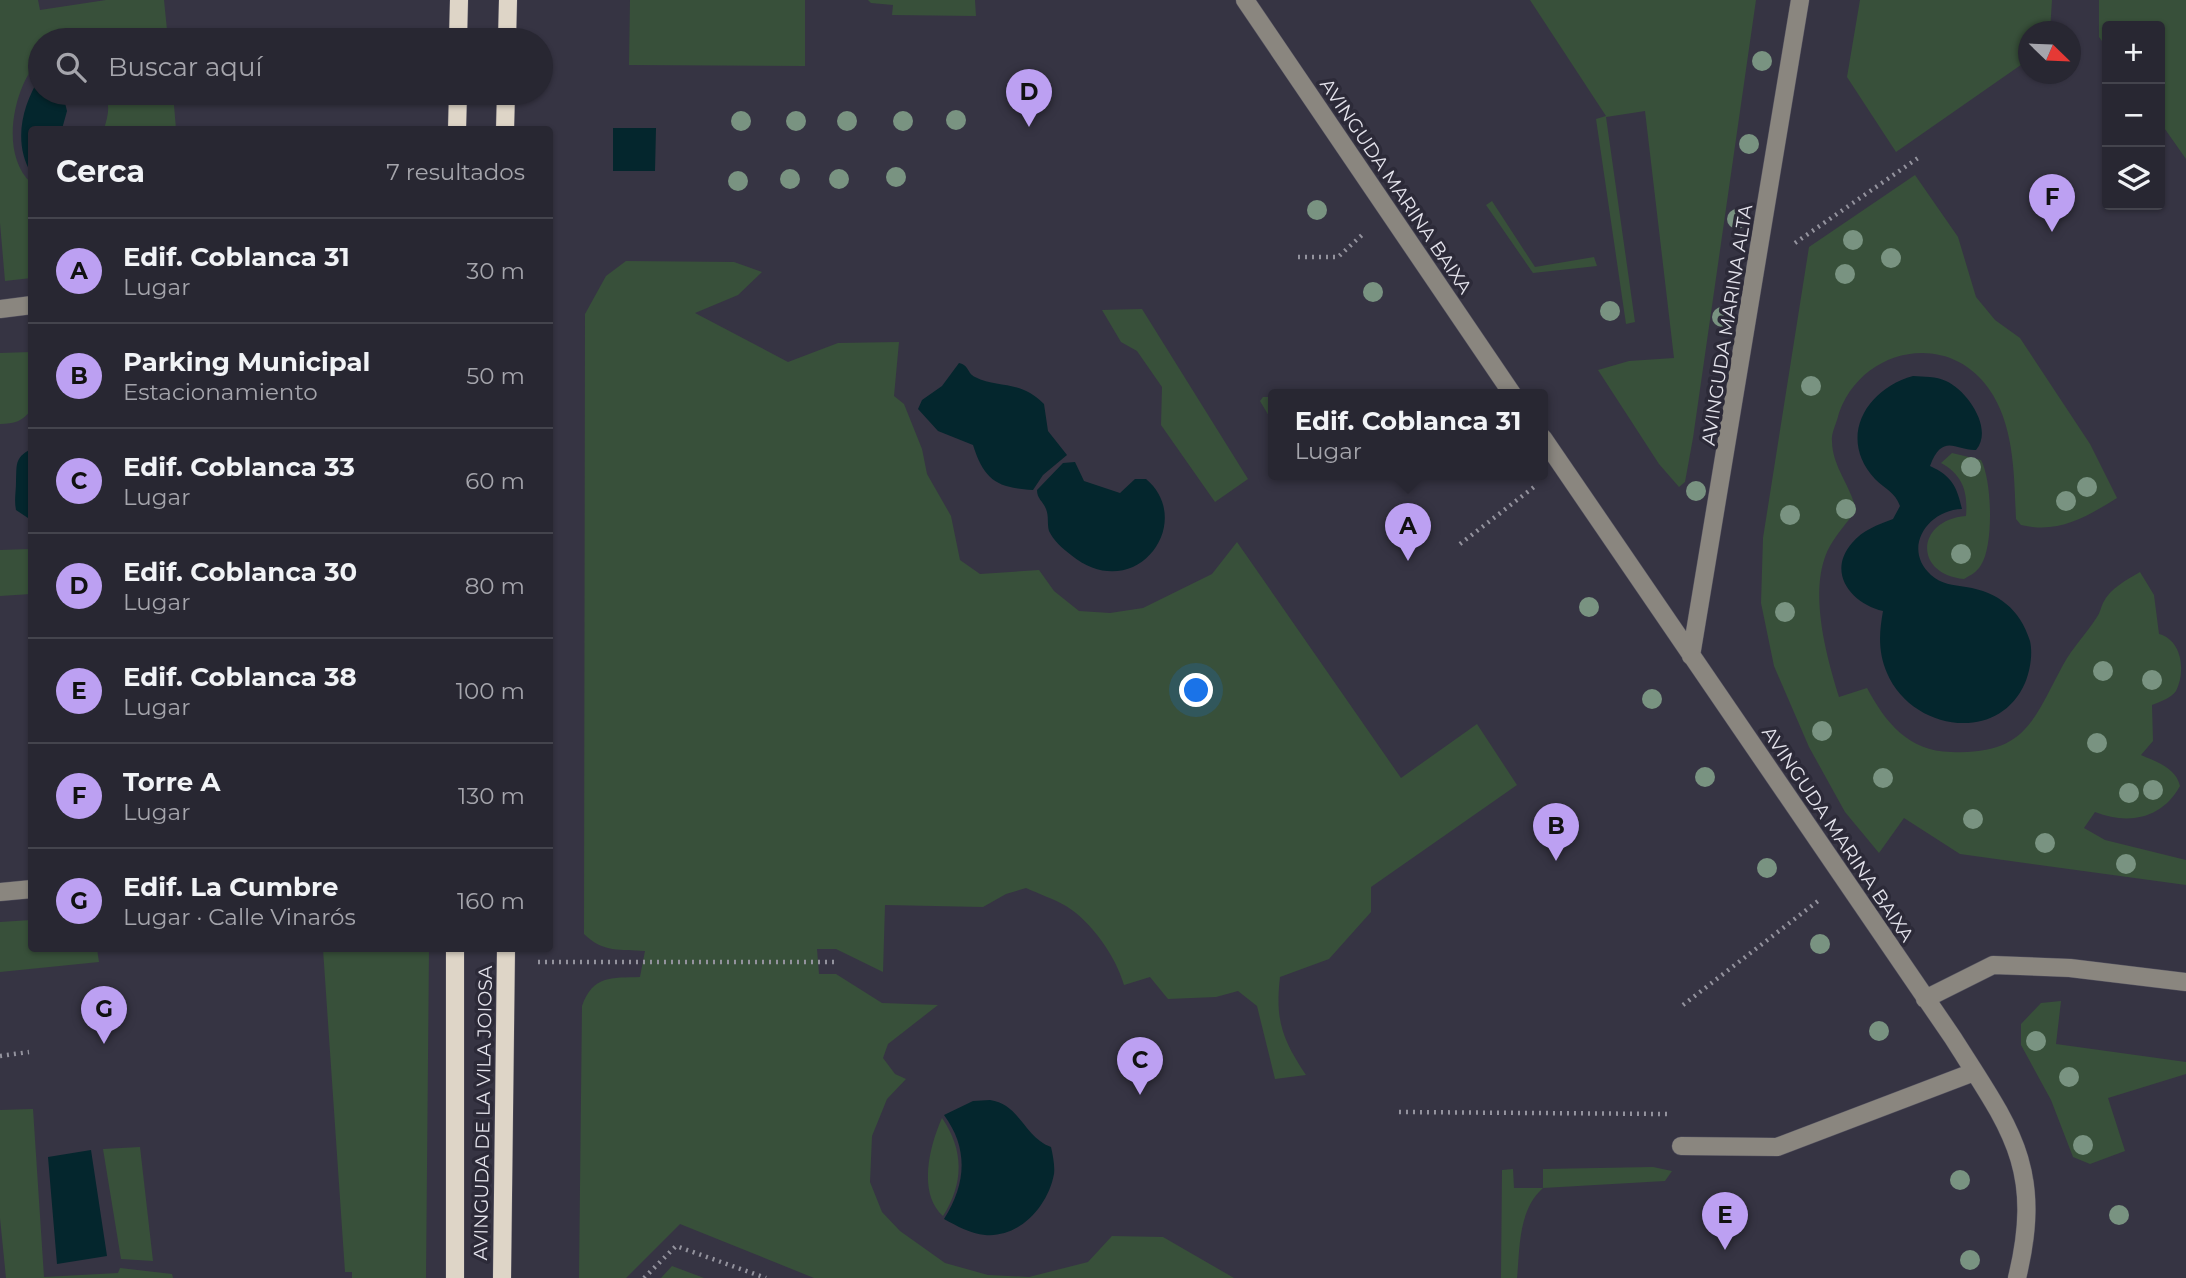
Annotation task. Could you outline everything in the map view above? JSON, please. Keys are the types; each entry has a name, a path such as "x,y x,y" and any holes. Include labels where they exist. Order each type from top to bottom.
{"main road":[{"path":"458,0 458,28"},
{"path":"507,28 508,0"},
{"path":"457,126 458,105"},
{"path":"505,126 506,105"},
{"name":"AVINGUDA DE LA VILA JOIOSA","path":"455,952 455,1278"},
{"name":"AVINGUDA DE LA VILA JOIOSA","path":"502,1278 506,955"}],"street":[{"name":"AVINGUDA MARINA BAIXA","path":"1245,0 1509,389"},
{"name":"AVINGUDA MARINA ALTA","path":"1691,656 1800,0"},
{"path":"0,309 28,306"},
{"name":"AVINGUDA MARINA BAIXA","path":"1548,445 1925,999 2010,1129 2025,1172 2027,1214 2017,1278"},
{"path":"0,892 28,889"},
{"path":"1925,999 1993,965 2070,968 2186,982"},
{"path":"1681,1146 1777,1147 1974,1072"}],"path":[{"path":"1757,270 1918,158"},
{"path":"1298,257 1338,257 1389,211"},
{"path":"1548,477 1562,466"},
{"path":"1460,544 1544,480"},
{"path":"1684,1005 1844,882"},
{"path":"506,955 838,962"},
{"path":"0,1055 29,1052"},
{"path":"1399,1112 1655,1112 1676,1116 1681,1146"},
{"path":"644,1278 676,1246 766,1278"}],"shaded area":[{"path":"0,0 38,0 40,10 106,0 164,0 167,28 28,28 28,76 15,110 13,136 17,162 28,179 28,278 5,281 0,223"},
{"path":"630,0 805,0 805,66 629,65"},
{"path":"868,0 975,0 976,16 892,15 893,5 871,3"},
{"path":"1530,0 1756,0 1693,438 1685,482 1679,487 1659,464 1598,370 1629,361 1674,358 1645,111 1606,117 1635,322 1626,324 1596,119 1606,116"},
{"path":"1860,0 2052,0 2051,21 2018,21 2018,67 1896,152 1847,77"},
{"path":"2099,0 2186,0 2186,159 2165,129 2165,21 2102,21 2102,41 2099,37"},
{"path":"28,100 28,105 66,105 67,111 63,126 28,126 28,167 21,137"},
{"path":"174,105 176,126 105,126 108,106"},
{"path":"613,128 656,128 655,171 613,171"},
{"path":"1915,175 1958,237 1976,297 1995,320 2020,338 2090,444 2117,498 2072,522 2048,527 2021,525 2016,519 2011,452 2004,419 1989,389 1971,370 1950,358 1927,353 1904,355 1882,363 1862,377 1847,396 1832,439 1835,460 1856,511 1830,546 1820,581 1819,601 1824,642 1839,697 1867,688 1882,713 1900,733 1922,746 1951,752 1996,748 2024,731 2043,703 2067,658 2098,615 2106,598 2119,585 2140,572 2154,595 2159,634 2173,643 2181,666 2176,691 2152,705 2153,741 2141,755 2170,770 2180,786 2164,806 2154,812 2120,818 2095,812 2084,828 2105,840 2186,860 2186,885 1960,854 1904,818 1879,853 1845,812 1809,747 1774,666 1761,603 1763,538 1809,247"},
{"path":"1492,201 1535,267 1594,257 1597,266 1533,273 1486,205"},
{"path":"626,261 734,262 762,272 738,295 695,313 788,362 838,343 899,342 894,396 904,404 922,449 927,474 951,516 960,560 980,574 1039,570 1054,591 1079,611 1110,613 1143,608 1212,574 1237,542 1401,778 1477,724 1517,785 1371,887 1371,912 1329,959 1280,977 1282,1029 1291,1051 1306,1075 1275,1079 1257,1006 1238,991 1216,997 1168,999 1150,977 1124,985 1109,952 1085,921 1066,906 1026,888 1006,894 983,907 885,905 883,972 836,949 817,949 819,974 836,974 882,1003 938,1005 888,1044 883,1058 895,1074 906,1079 887,1099 872,1136 870,1182 882,1212 900,1231 945,1263 988,1275 1029,1277 1088,1262 1112,1236 1163,1237 1234,1278 814,1278 680,1224 626,1278 579,1278 582,1006 586,996 604,980 640,977 645,951 605,947 584,934 585,314 606,276"},
{"path":"1142,309 1248,479 1215,502 1161,425 1162,387 1137,351 1121,342 1102,310"},
{"path":"28,352 28,414 18,421 0,424 0,353"},
{"path":"959,363 965,365 975,377 1026,391 1044,404 1048,431 1067,455 1043,475 1033,490 1010,487 994,480 982,467 973,445 938,431 918,409 922,400 942,386"},
{"path":"1913,376 1938,378 1954,386 1976,411 1982,432 1976,450 1945,446 1940,449 1930,466 1944,474 1952,483 1962,509 1938,516 1922,533 1919,554 1923,565 1931,575 1947,584 1978,589 1998,598 2014,611 2030,641 2028,673 2012,703 1995,716 1976,722 1955,723 1934,718 1915,707 1899,692 1887,673 1882,658 1880,635 1883,611 1861,602 1846,586 1842,576 1845,554 1856,538 1893,519 1900,506 1864,463 1858,447 1862,417 1870,403 1882,392 1896,382"},
{"path":"1263,397 1268,397 1268,415 1260,401"},
{"path":"28,451 28,518 16,510 16,471 22,456"},
{"path":"1952,453 1981,460 1989,497 1990,528 1985,556 1978,570 1964,579 1947,575 1936,568 1929,558 1927,547 1930,536 1937,527 1949,520 1966,516 1963,485 1954,473 1941,463"},
{"path":"1075,462 1084,481 1120,493 1135,479 1146,479 1160,497 1165,516 1162,536 1152,553 1136,565 1117,571 1095,568 1068,553 1051,534 1047,512 1037,490 1063,463"},
{"path":"28,549 28,594 0,596 0,550"},
{"path":"28,920 28,952 97,952 99,962 0,972 0,922"},
{"path":"323,952 429,952 426,1278 352,1278 352,1272 345,1272"},
{"path":"2061,1001 2056,1044 2186,1062 2186,1074 2108,1098 2125,1151 2090,1164 2073,1157 2051,1100 2021,1045 2021,1024 2041,1003"},
{"path":"990,1100 1008,1108 1034,1136 1051,1147 1054,1161 1051,1186 1039,1208 1021,1225 998,1235 969,1231 944,1219 957,1193 962,1167 958,1141 944,1115 973,1101"},
{"path":"33,1109 44,1277 118,1273 120,1268 172,1274 173,1278 6,1278 0,1218 0,1110"},
{"path":"942,1118 954,1142 959,1167 955,1191 943,1216 930,1195 928,1182 933,1141"},
{"path":"140,1147 153,1261 121,1259 103,1149"},
{"path":"91,1150 107,1256 57,1264 48,1157"},
{"path":"1653,1167 1672,1171 1665,1181 1543,1188 1543,1169"},
{"path":"1513,1169 1514,1188 1543,1188 1529,1207 1525,1218 1517,1278 1501,1278 1502,1170"},
{"path":"672,1266 704,1278 661,1278"}],"place":[{"name":"Edif. Coblanca 30","path":"1029,127"},
{"name":"Torre A","path":"2052,232"},
{"name":"Edif. Coblanca 31","path":"1408,561"},
{"name":"Parking Municipal","path":"1556,861"},
{"name":"Edif. La Cumbre","path":"104,1044"},
{"name":"Edif. Coblanca 33","path":"1140,1095"},
{"name":"Edif. Coblanca 38","path":"1725,1250"}]}
